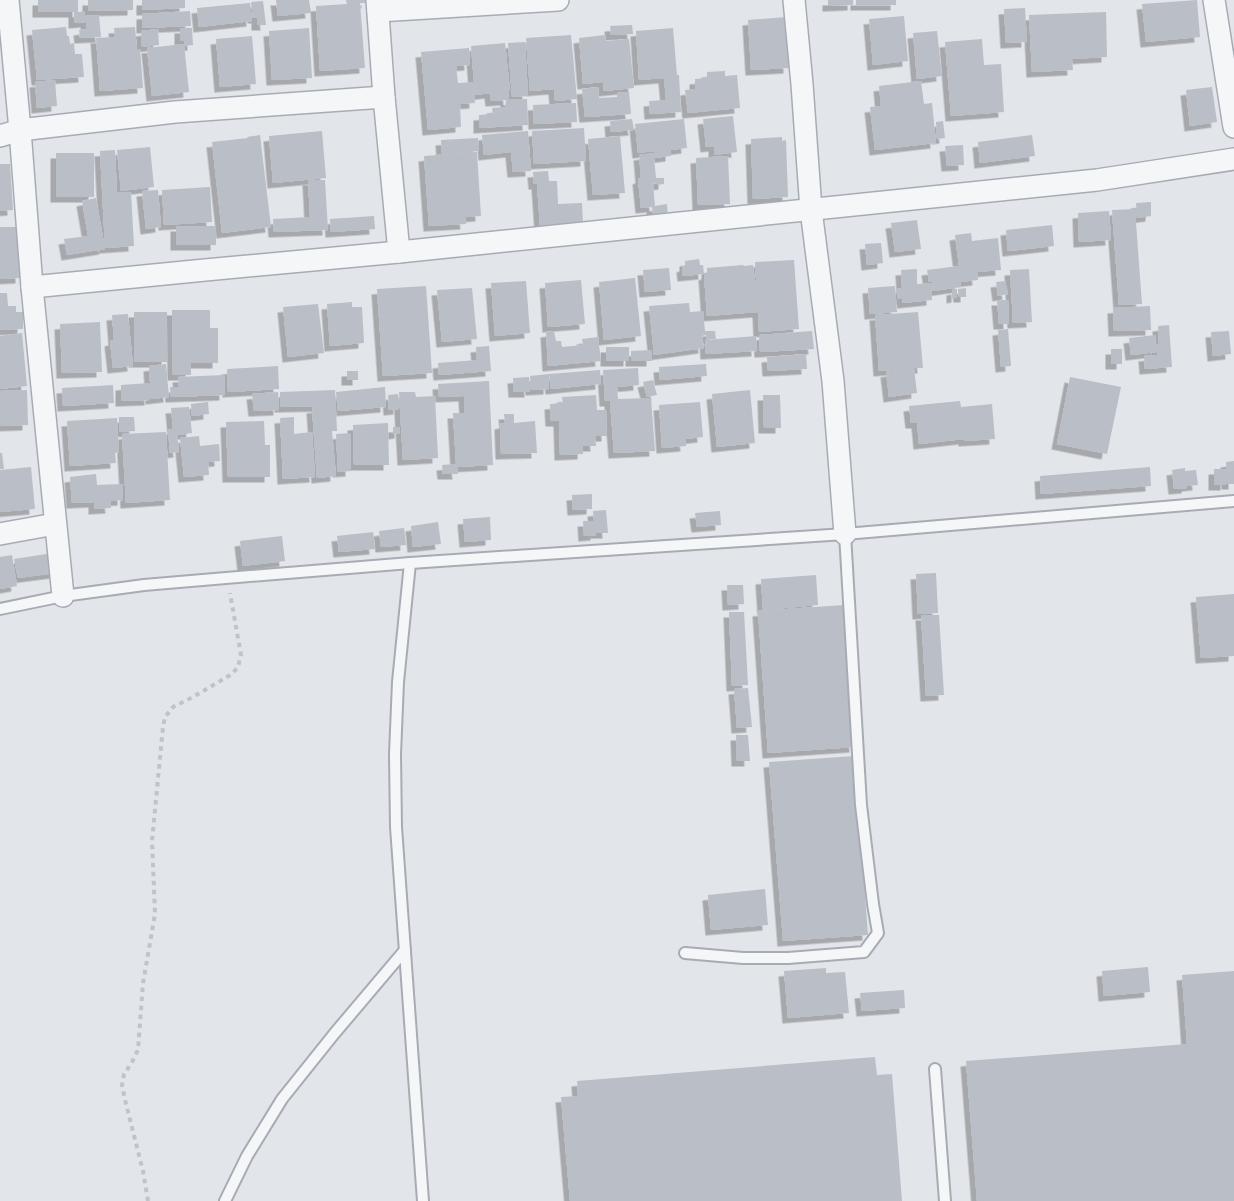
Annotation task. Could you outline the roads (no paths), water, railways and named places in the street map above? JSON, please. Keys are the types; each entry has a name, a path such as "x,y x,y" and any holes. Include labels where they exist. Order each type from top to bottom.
{"street":[{"path":"8,0 21,130 32,287 63,597"},
{"path":"399,252 377,6 558,0"},
{"path":"794,0 811,210 833,381 845,534"},
{"path":"1214,0 1234,127"},
{"path":"0,136 21,130 175,112 384,97"},
{"path":"32,287 399,252 1097,180 1234,159"},
{"path":"0,534 55,524"}],"lane":[{"path":"0,609 144,585 410,563 845,534 1234,501"},
{"path":"685,953 743,958 788,958 864,952 878,933 861,805 845,534"},
{"path":"410,563 398,682 395,754 396,827 423,1201"},
{"path":"225,1201 248,1156 282,1100 405,950"},
{"path":"935,1069 945,1201"}]}
